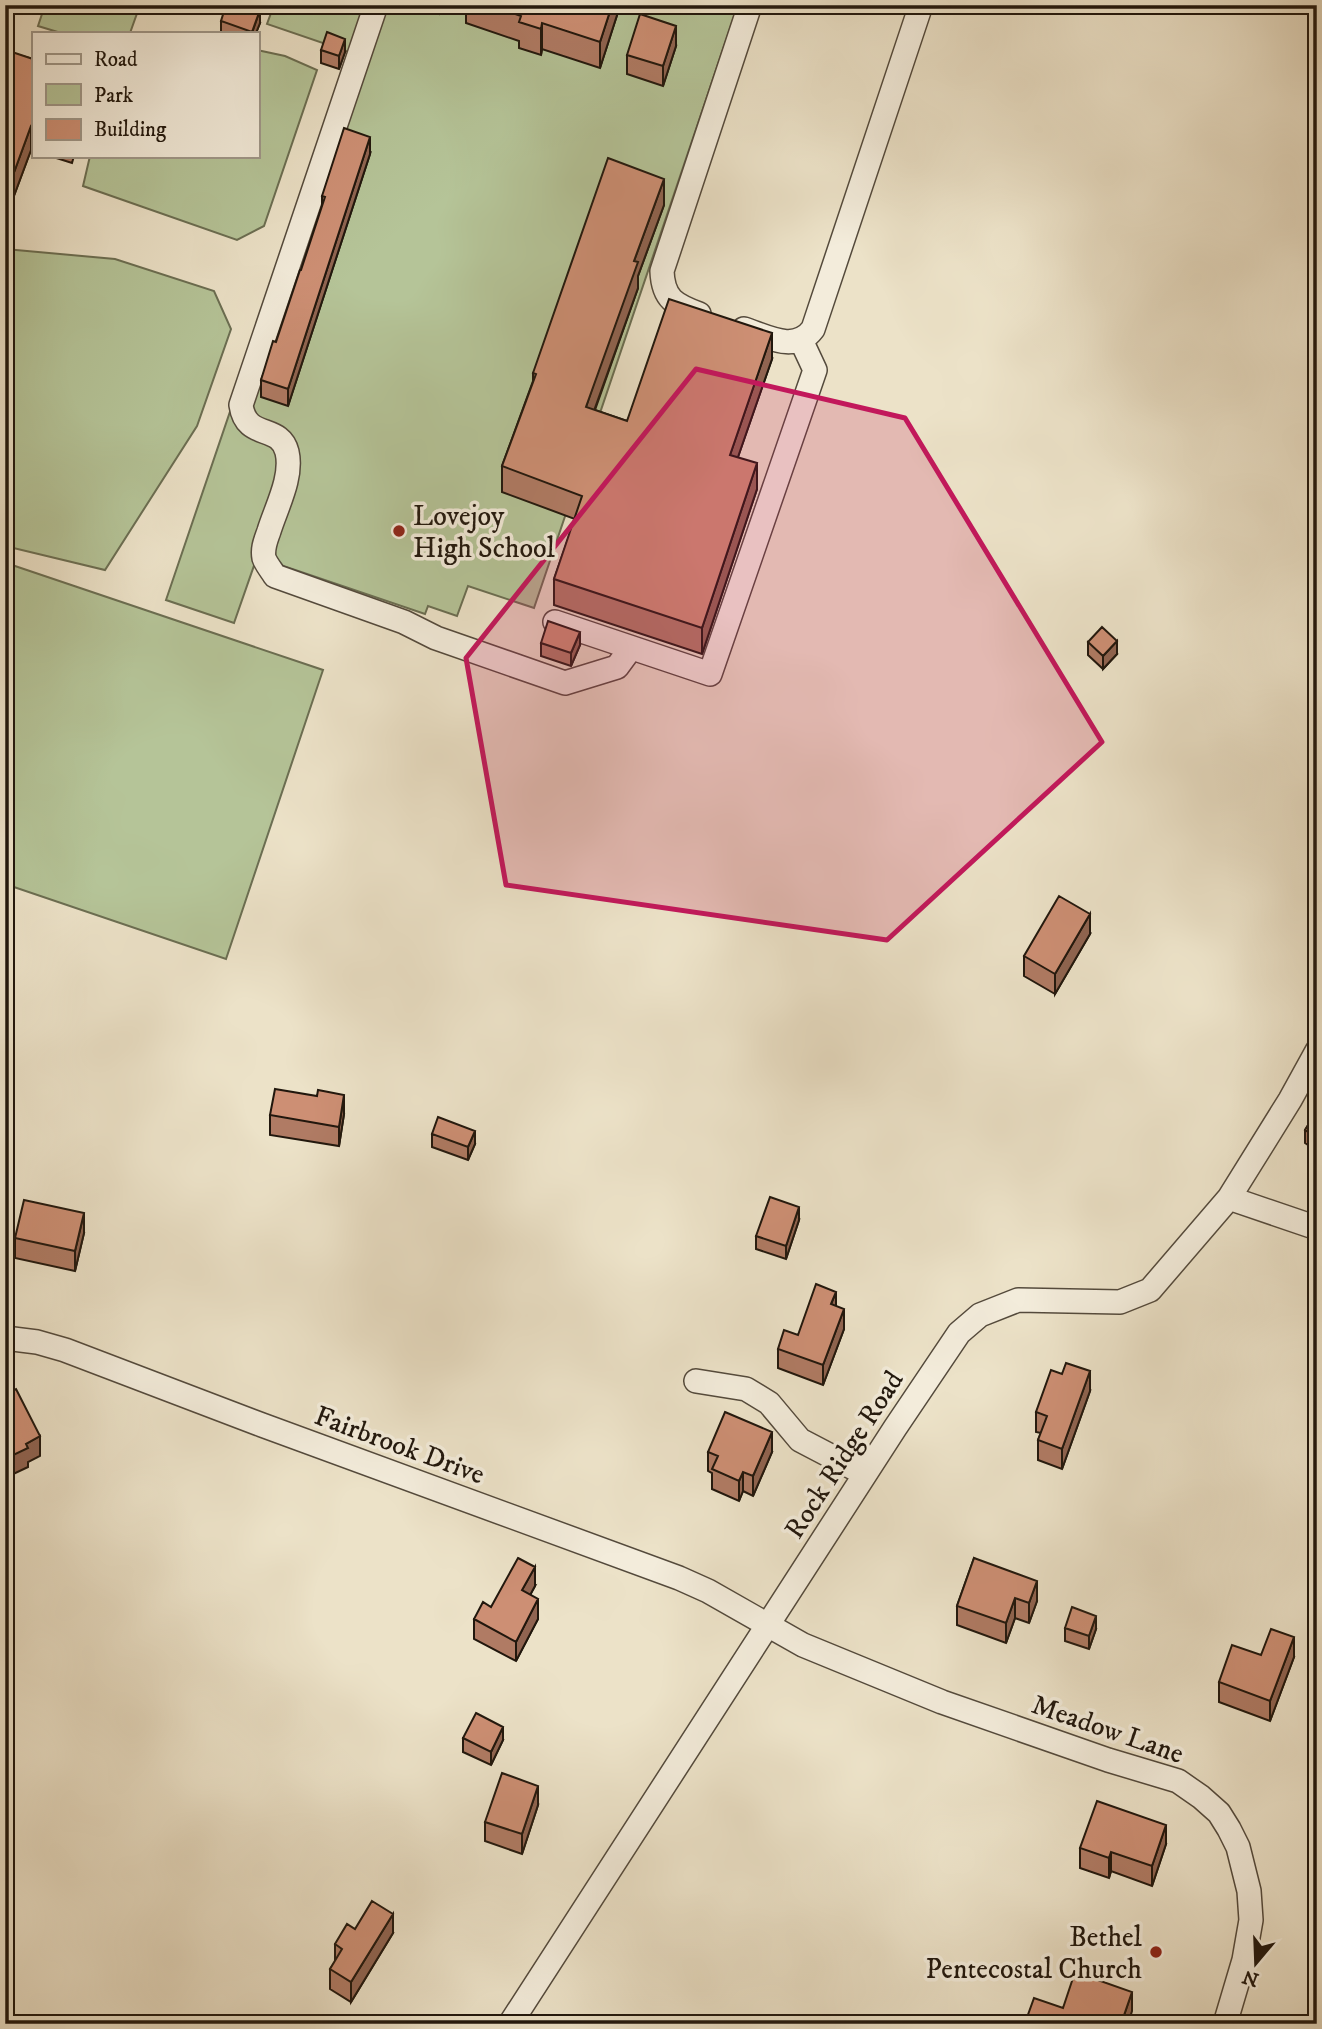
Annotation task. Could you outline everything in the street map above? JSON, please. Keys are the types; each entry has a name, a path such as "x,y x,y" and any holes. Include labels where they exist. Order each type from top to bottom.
{"street":[{"path":"376,5 241,405 243,418 251,426 276,435 287,450 287,474 264,546 265,560 275,576 404,622 436,638 565,683 617,667 631,648"},
{"path":"750,5 662,271 662,282 671,300 679,307 785,343 801,340 813,329 921,5"},
{"path":"555,622 710,674 815,370 801,340"},
{"name":"Rock Ridge Road","path":"510,2024 959,1333 980,1315 1018,1300 1120,1302 1150,1290 1229,1198 1317,1051"},
{"path":"1229,1198 1317,1228"},
{"name":"Fairbrook Drive","path":"5,1338 37,1342 65,1350 679,1578 708,1591 767,1626"},
{"path":"696,1381 746,1389 769,1403 800,1440 865,1474"},
{"name":"Meadow Lane","path":"767,1626 803,1645 942,1702 1108,1760 1178,1781 1201,1797 1219,1813 1229,1829 1238,1847 1249,1891 1251,1920 1244,1960 1225,2024"}],"highlighted area":[{"path":"696,369 905,418 1102,742 887,940 506,885 466,658"}],"green space":[{"path":"45,5 140,5 130,32 58,32 38,26"},
{"path":"274,5 368,5 352,53 267,24"},
{"path":"380,5 738,5 534,608 468,586 457,616 428,606 425,614 257,557 234,623 166,600 288,241"},
{"path":"259,50 285,56 317,70 264,226 237,240 83,186 90,158 259,158"},
{"path":"5,249 115,259 214,291 231,329 197,426 105,570 5,546"},
{"path":"12,565 323,670 226,959 5,884 5,585"}],"building":[{"path":"226,5 247,5 260,10 252,32 221,21"},
{"path":"489,5 612,5 600,42 542,23 541,29 519,22 521,16"},
{"path":"640,14 676,26 663,66 627,55"},
{"path":"327,32 345,39 339,56 321,50"},
{"path":"6,50 32,59 32,126 5,197"},
{"path":"344,128 370,137 288,389 261,380 301,270"},
{"path":"608,158 664,179 634,261 638,262 586,407 627,421 669,299 772,333 730,455 757,463 702,628 554,579 582,496 502,466 536,374 533,373"},
{"path":"548,621 580,632 571,653 541,643"},
{"path":"1102,627 1117,641 1103,656 1088,642"},
{"path":"1059,896 1090,914 1055,974 1024,956"},
{"path":"275,1089 317,1096 318,1090 344,1095 339,1127 270,1115"},
{"path":"1317,1111 1317,1138 1305,1130"},
{"path":"438,1117 475,1131 468,1147 432,1134"},
{"path":"770,1197 799,1207 786,1246 756,1236"},
{"path":"24,1200 84,1213 75,1251 15,1238"},
{"path":"816,1284 836,1292 831,1304 844,1309 823,1365 778,1349 784,1330 798,1335"},
{"path":"1066,1363 1090,1371 1062,1449 1038,1440 1047,1416 1036,1412 1051,1370 1062,1374"},
{"path":"16,1389 40,1436 26,1444 28,1448 5,1459 5,1395"},
{"path":"725,1412 772,1432 753,1476 743,1472 739,1481 712,1469 718,1456 708,1452"},
{"path":"518,1558 535,1567 522,1590 538,1599 516,1642 474,1619 483,1602 491,1607"},
{"path":"974,1558 1037,1581 1029,1603 1015,1598 1006,1623 957,1606"},
{"path":"1072,1607 1096,1616 1089,1636 1065,1628"},
{"path":"1271,1629 1294,1637 1270,1701 1219,1682 1232,1645 1261,1655"},
{"path":"476,1713 503,1727 491,1752 463,1738"},
{"path":"502,1773 538,1786 522,1834 485,1822"},
{"path":"1097,1801 1166,1825 1152,1866 1111,1852 1109,1858 1080,1848"},
{"path":"372,1901 393,1914 351,1982 330,1969 342,1949 335,1944 347,1924 355,1929"},
{"path":"1075,1972 1132,1992 1121,2024 1025,2023 1034,1998 1063,2008"},
{"path":"1313,2011 1317,2012 1317,2024 1308,2024"}],"place":[{"name":"Lovejoy High School","path":"399,531"},
{"name":"Bethel Pentecostal Church","path":"1156,1952"}]}
